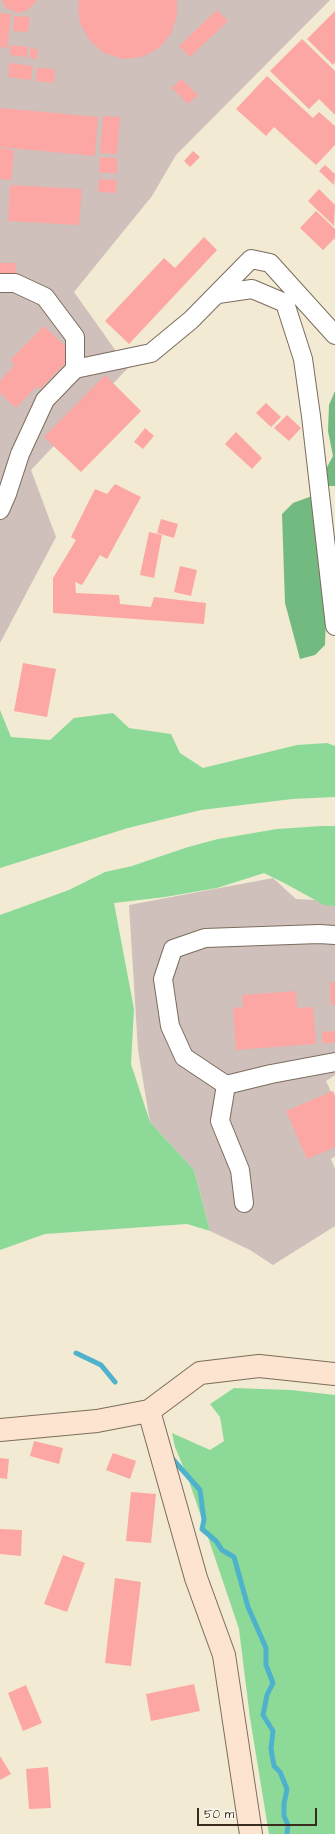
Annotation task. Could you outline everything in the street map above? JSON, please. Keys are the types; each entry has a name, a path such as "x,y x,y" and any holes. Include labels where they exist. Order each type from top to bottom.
{"street":[{"path":"0,510 7,494 20,454 45,400 75,369 151,353 191,320 251,259 270,263 335,335"},
{"path":"0,283 15,283 45,297 75,337 75,369"},
{"path":"218,294 252,289 285,303 303,359 335,626"},
{"path":"335,935 312,934 205,938 173,949 163,979 170,1026 184,1057 226,1085 271,1074 335,1062"},
{"path":"226,1085 220,1121 240,1170 244,1203"},
{"path":"0,1430 97,1421 149,1411 200,1373 259,1366 335,1374"},
{"path":"149,1411 196,1578 224,1655 251,1834"}],"shaded area":[{"path":"0,0 330,0 176,155 152,196 74,292 128,368 31,470 56,537 0,643"},
{"path":"273,878 296,899 335,901 335,1075 326,1081 335,1100 335,1156 331,1159 335,1169 335,1226 273,1265 250,1250 210,1231 194,1170 150,1122 138,1050 129,905"}],"green space":[{"path":"335,391 335,486 328,486 326,469 333,456 328,431 329,405"},
{"path":"312,496 327,580 325,645 315,655 300,659 285,603 282,514 293,503"},
{"path":"0,710 11,737 50,740 74,718 113,713 129,728 171,734 180,753 203,768 297,745 327,743 335,746 335,797 292,799 201,810 128,828 0,868"},
{"path":"335,826 335,906 324,905 264,873 217,888 165,897 114,903 134,1009 131,1064 150,1122 194,1170 210,1231 187,1224 45,1234 0,1250 0,915 69,890 105,872 132,866 188,847 218,839 277,829"},
{"path":"234,1388 291,1390 335,1395 335,1834 269,1834 250,1718 239,1629 188,1478 175,1447 172,1433 210,1450 224,1441 220,1417 210,1404"}],"building":[{"path":"2,0 37,0 28,10 18,13 6,8"},
{"path":"79,0 177,0 177,16 171,34 159,48 142,57 123,59 104,53 89,40 80,23 78,8"},
{"path":"217,10 228,21 190,57 179,46"},
{"path":"335,11 335,62 333,65 307,39"},
{"path":"0,13 11,14 7,48 0,47"},
{"path":"14,16 30,17 28,32 13,31"},
{"path":"302,39 335,71 335,115 319,99 309,109 270,71"},
{"path":"10,45 28,47 27,57 10,55"},
{"path":"30,49 38,49 37,59 30,58"},
{"path":"9,63 33,66 31,80 8,77"},
{"path":"37,68 55,69 54,83 36,81"},
{"path":"267,76 313,118 319,112 335,126 335,145 316,165 274,127 266,136 236,109"},
{"path":"181,79 198,95 188,104 172,88"},
{"path":"0,108 98,117 95,156 0,147"},
{"path":"103,116 120,117 117,154 100,153"},
{"path":"0,148 14,150 11,180 0,179"},
{"path":"193,151 200,157 190,167 184,161"},
{"path":"100,157 117,158 117,174 99,172"},
{"path":"325,165 335,174 334,185 319,171"},
{"path":"99,179 117,180 116,193 98,192"},
{"path":"10,185 82,189 79,225 8,221"},
{"path":"319,189 335,205 334,226 308,201"},
{"path":"316,211 335,229 335,238 323,250 300,228"},
{"path":"204,237 217,250 129,344 105,321 164,258 175,268"},
{"path":"0,263 16,263 15,277 0,277"},
{"path":"44,326 74,354 40,389 37,386 16,408 0,393 0,381 15,365 10,360"},
{"path":"105,375 141,411 81,472 44,437"},
{"path":"266,403 281,417 271,427 256,413"},
{"path":"287,415 301,428 289,441 274,428"},
{"path":"145,428 154,436 143,449 134,442"},
{"path":"236,432 262,458 252,469 225,444"},
{"path":"115,484 141,497 107,559 100,555 82,585 75,582 76,593 119,595 120,604 151,607 154,597 206,603 204,624 53,613 53,578 76,540 71,537 95,489 107,494"},
{"path":"161,519 178,524 174,538 157,533"},
{"path":"149,532 162,535 154,578 140,575"},
{"path":"180,566 197,570 191,596 174,592"},
{"path":"23,663 56,669 47,717 14,711"},
{"path":"330,982 335,982 335,1005 331,1005"},
{"path":"296,991 297,1008 313,1007 316,1044 236,1050 233,1008 243,1007 242,995"},
{"path":"335,1031 335,1043 322,1043 322,1032"},
{"path":"333,1091 335,1096 335,1147 307,1159 286,1111"},
{"path":"34,1441 63,1448 59,1464 30,1456"},
{"path":"113,1453 136,1461 130,1479 106,1470"},
{"path":"0,1458 9,1459 7,1479 0,1478"},
{"path":"131,1492 156,1494 151,1543 126,1541"},
{"path":"0,1529 22,1530 21,1556 0,1554"},
{"path":"63,1555 85,1563 67,1612 44,1604"},
{"path":"115,1578 141,1582 131,1666 105,1663"},
{"path":"194,1684 200,1711 151,1721 146,1694"},
{"path":"26,1685 42,1723 23,1731 8,1693"},
{"path":"0,1756 11,1774 0,1780"},
{"path":"48,1767 51,1808 29,1809 26,1769"}],"waterway":[{"path":"76,1353 101,1365 115,1382"},
{"path":"170,1456 200,1490 204,1520 202,1529 216,1541 222,1550 234,1557 248,1607 266,1648 266,1665 273,1683 267,1695 263,1715 273,1731 271,1749 274,1766 280,1772 287,1789 284,1804 284,1816 288,1825 287,1834"}]}
